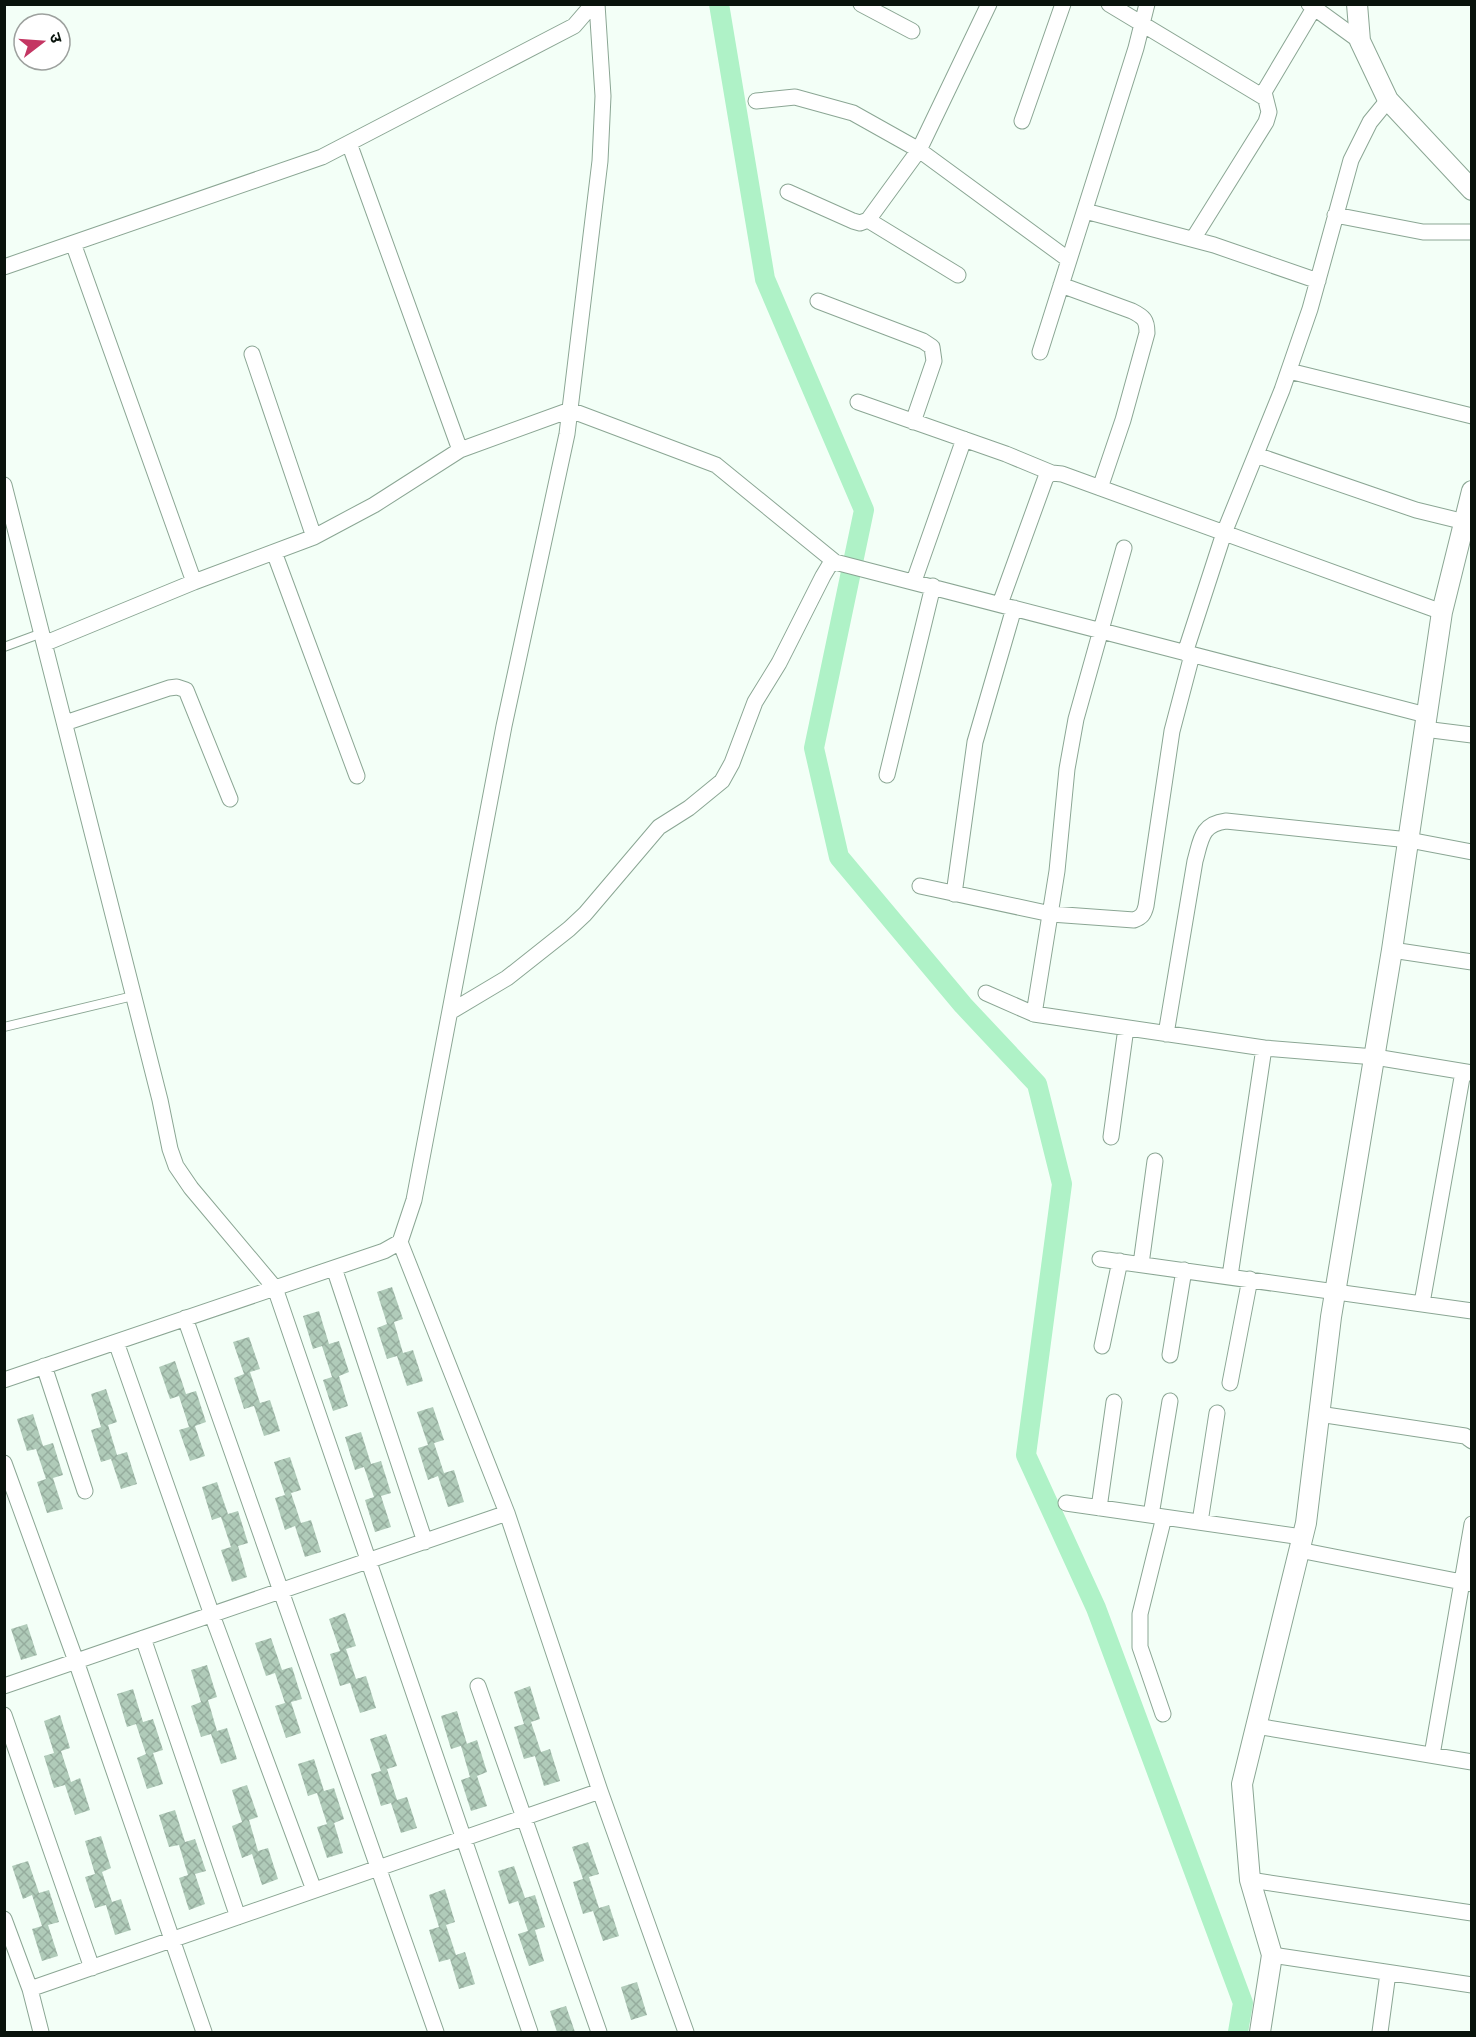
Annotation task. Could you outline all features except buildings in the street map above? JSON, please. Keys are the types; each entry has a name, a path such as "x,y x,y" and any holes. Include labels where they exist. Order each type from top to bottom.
{"street":[{"path":"4,267 322,158 574,26 595,4"},
{"path":"595,4 603,120 567,434 504,726 414,1200 400,1242 507,1514 600,1791 686,2032"},
{"path":"861,4 912,31"},
{"path":"788,192 853,221 860,223 868,220 919,150 989,4"},
{"path":"1022,121 1063,4"},
{"path":"1109,4 1265,98"},
{"path":"1040,352 1147,4"},
{"path":"1357,4 1360,41 1388,100 1472,190"},
{"path":"1193,239 1266,122 1269,112 1263,92 1311,6 1360,41"},
{"path":"756,100 795,97 853,113 919,150 1069,260"},
{"path":"920,886 1051,914 1134,920 1140,918 1144,913 1172,731 1189,654 1224,533 1289,371 1310,309 1356,147 1370,122 1388,100"},
{"path":"350,143 460,450"},
{"path":"1084,211 1193,239 1318,281"},
{"path":"1335,215 1423,232 1472,232"},
{"path":"868,220 958,275"},
{"path":"73,243 194,582"},
{"path":"1061,285 1132,311 1142,316 1147,322 1147,333 1123,420 1100,488"},
{"path":"818,301 923,341 932,347 934,361 913,422"},
{"path":"252,354 314,537"},
{"path":"1289,371 1472,416"},
{"path":"858,402 1442,612"},
{"path":"44,637 314,537 374,505 460,450 570,410 716,465 840,563 1189,654 1472,735"},
{"path":"914,581 964,440"},
{"path":"1256,456 1416,510 1465,522"},
{"path":"954,894 975,742 1007,606 1046,477 1052,473"},
{"path":"4,485 160,1100 170,1149 177,1166 191,1188 276,1288 530,2032"},
{"path":"1260,2032 1272,1955 1250,1880 1242,1784 1306,1523 1336,1290 1392,950 1442,612 1472,491"},
{"path":"1034,1014 1051,914 1067,769 1076,719 1124,548"},
{"path":"274,552 357,776"},
{"path":"450,1012 507,978 569,929 585,914 659,827 689,808 722,781 732,764 758,696 779,663 829,566 840,563"},
{"path":"887,775 933,586"},
{"path":"65,723 169,688 177,687 186,690 230,799"},
{"path":"1167,1034 1195,861 1203,834 1208,826 1215,822 1226,821 1409,840 1472,852"},
{"path":"1392,950 1472,962"},
{"path":"986,993 1034,1014 1264,1048 1375,1057 1467,1072 1422,1303"},
{"path":"1111,1137 1126,1028"},
{"path":"1230,1276 1264,1048"},
{"path":"1141,1264 1155,1161"},
{"path":"4,1380 384,1251 400,1242"},
{"path":"1100,1259 1336,1290 1472,1311"},
{"path":"1102,1346 1120,1261"},
{"path":"334,1268 425,1542"},
{"path":"1170,1355 1184,1270"},
{"path":"1230,1383 1250,1279"},
{"path":"185,1318 436,2032"},
{"path":"116,1342 212,1615 314,1890"},
{"path":"44,1366 85,1491"},
{"path":"1163,1714 1140,1647 1139,1630 1157,1516 1170,1401"},
{"path":"1099,1508 1114,1402"},
{"path":"1200,1522 1217,1413"},
{"path":"1319,1414 1465,1436 1472,1441"},
{"path":"4,1463 76,1661 204,2032"},
{"path":"1066,1503 1200,1522 1467,1582"},
{"path":"4,1686 507,1514"},
{"path":"1432,1755 1467,1582 1472,1524"},
{"path":"143,1638 238,1917"},
{"path":"478,1686 599,2032"},
{"path":"4,1715 92,1968"},
{"path":"1256,1726 1472,1762"},
{"path":"30,1989 600,1791"},
{"path":"1250,1880 1472,1913"},
{"path":"4,1919 30,1989 41,2032"},
{"path":"1272,1955 1472,1985"},
{"path":"1380,2032 1388,1973"}],"lane":[{"path":"4,647 44,637"},
{"path":"4,1027 133,996"}],"waterway":[{"path":"719,4 765,279 864,510 814,748 839,857 963,1005 1037,1084 1062,1184 1026,1455 1096,1608 1243,2003 1238,2032"}]}
